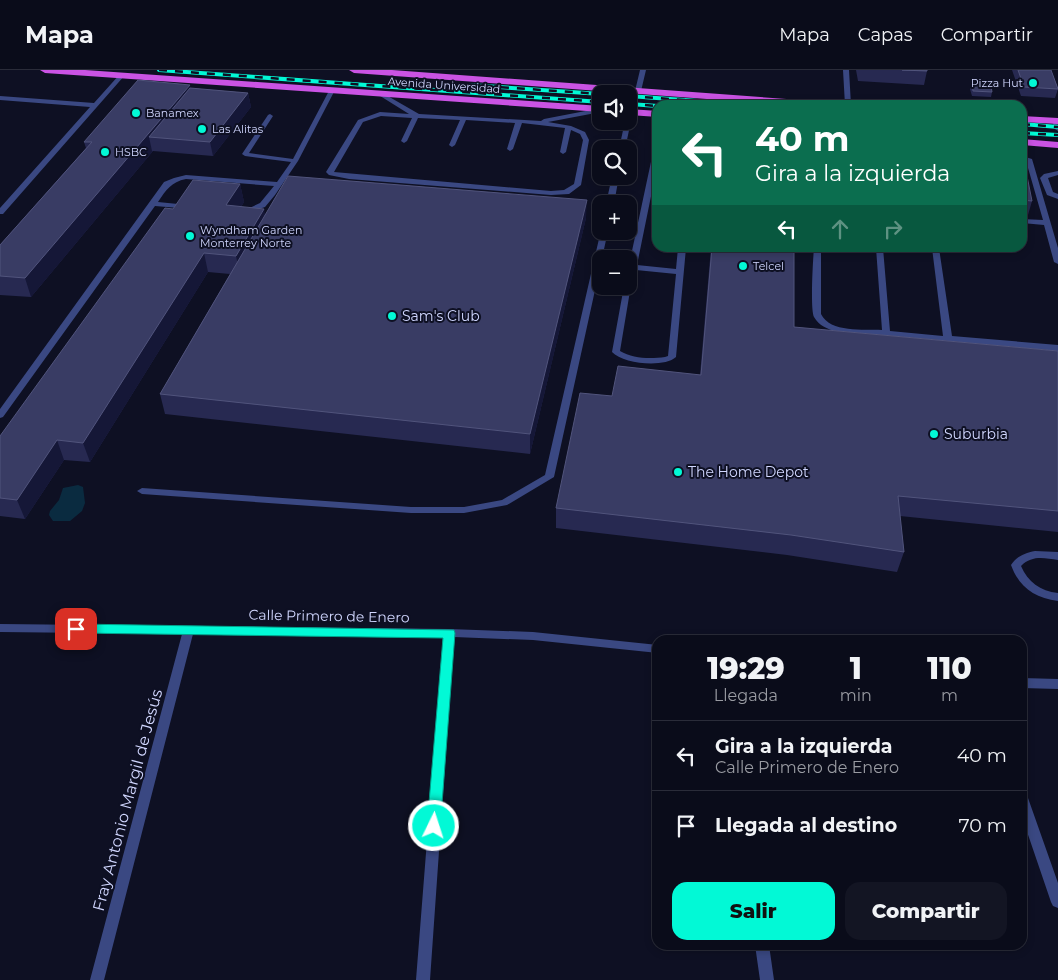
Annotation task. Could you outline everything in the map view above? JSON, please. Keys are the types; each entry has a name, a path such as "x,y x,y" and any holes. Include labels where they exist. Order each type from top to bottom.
{"highway":[{"name":"Avenida Universidad","path":"45,70 592,109"},
{"name":"Avenida Universidad","path":"354,70 760,100"},
{"path":"637,115 652,114"},
{"path":"1027,120 1057,124"},
{"path":"1027,142 1058,145"}],"street":[{"path":"638,91 643,70"},
{"path":"846,70 848,100"},
{"path":"0,212 94,104 122,76"},
{"path":"238,211 259,208 265,204 295,161 332,90"},
{"path":"379,93 416,115"},
{"path":"0,98 94,104"},
{"path":"533,122 592,112"},
{"path":"380,114 416,115 533,122 569,127 583,133 586,140 577,185 566,192 551,193 331,174 330,172 360,121 380,114"},
{"path":"404,141 416,115"},
{"path":"270,116 246,155 295,161"},
{"path":"452,145 464,118"},
{"path":"510,149 519,122"},
{"path":"563,152 569,127"},
{"path":"1027,159 1029,159 1058,262"},
{"path":"1058,173 1046,175 1044,178 1050,194 1058,197"},
{"path":"636,250 652,175"},
{"path":"0,415 167,184 181,178 278,184"},
{"path":"154,204 192,207"},
{"path":"1027,221 1046,223"},
{"path":"142,491 411,510 464,510 504,503 527,492 549,477 602,240"},
{"path":"626,295 616,352 623,358 666,360 672,356 682,252"},
{"path":"817,252 819,319 837,329 1058,348"},
{"path":"880,252 886,333"},
{"path":"937,252 948,338"},
{"path":"637,268 680,272"},
{"path":"1058,556 1035,554 1023,557 1016,565 1019,575 1029,587 1047,596 1058,597"},
{"name":"Calle Primero de Enero","path":"0,628 449,633 533,636 652,648"},
{"name":"Fray Antonio Margil de Jesús","path":"97,980 189,629"},
{"path":"423,980 449,633"},
{"path":"1027,683 1058,684"},
{"path":"1027,812 1058,902"},
{"path":"763,950 767,980"}],"water":[{"path":"78,485 83,487 85,503 82,511 70,521 53,521 49,515 50,511 59,500 63,488"}],"building":[{"path":"1018,70 1051,70 1058,89 1024,87"},
{"path":"138,80 190,85 25,278 0,276 0,245 92,142 84,142"},
{"path":"972,84 991,86 992,92 973,91"},
{"path":"190,88 248,93 210,142 149,137"},
{"name":"Sam's Club","path":"288,176 587,200 530,434 160,394"},
{"path":"1027,176 1032,201 1027,200"},
{"path":"193,180 240,184 226,205 264,209 236,256 204,253 83,443 57,440 17,500 0,498 0,436 165,208 173,209"},
{"path":"712,252 794,252 794,327 1058,351 1058,511 898,496 904,552 791,535 556,508 580,393 612,396 618,366 701,375"}],"railway":[{"path":"159,70 592,101"},
{"path":"469,85 592,93"},
{"path":"637,97 684,100"},
{"path":"637,105 652,106"},
{"path":"1027,124 1058,127"},
{"path":"1027,133 1058,135"}],"place":[{"name":"Pizza Hut","path":"1033,83"},
{"name":"Banamex","path":"136,113"},
{"name":"Las Alitas","path":"202,129"},
{"name":"HSBC","path":"105,152"},
{"name":"Wyndham Garden Monterrey Norte","path":"190,236"},
{"name":"Telcel","path":"743,266"},
{"name":"Sam's Club","path":"392,316"},
{"name":"Suburbia","path":"934,434"},
{"name":"The Home Depot","path":"678,472"}],"route":[{"path":"76,629 449,633 434,826"}]}
